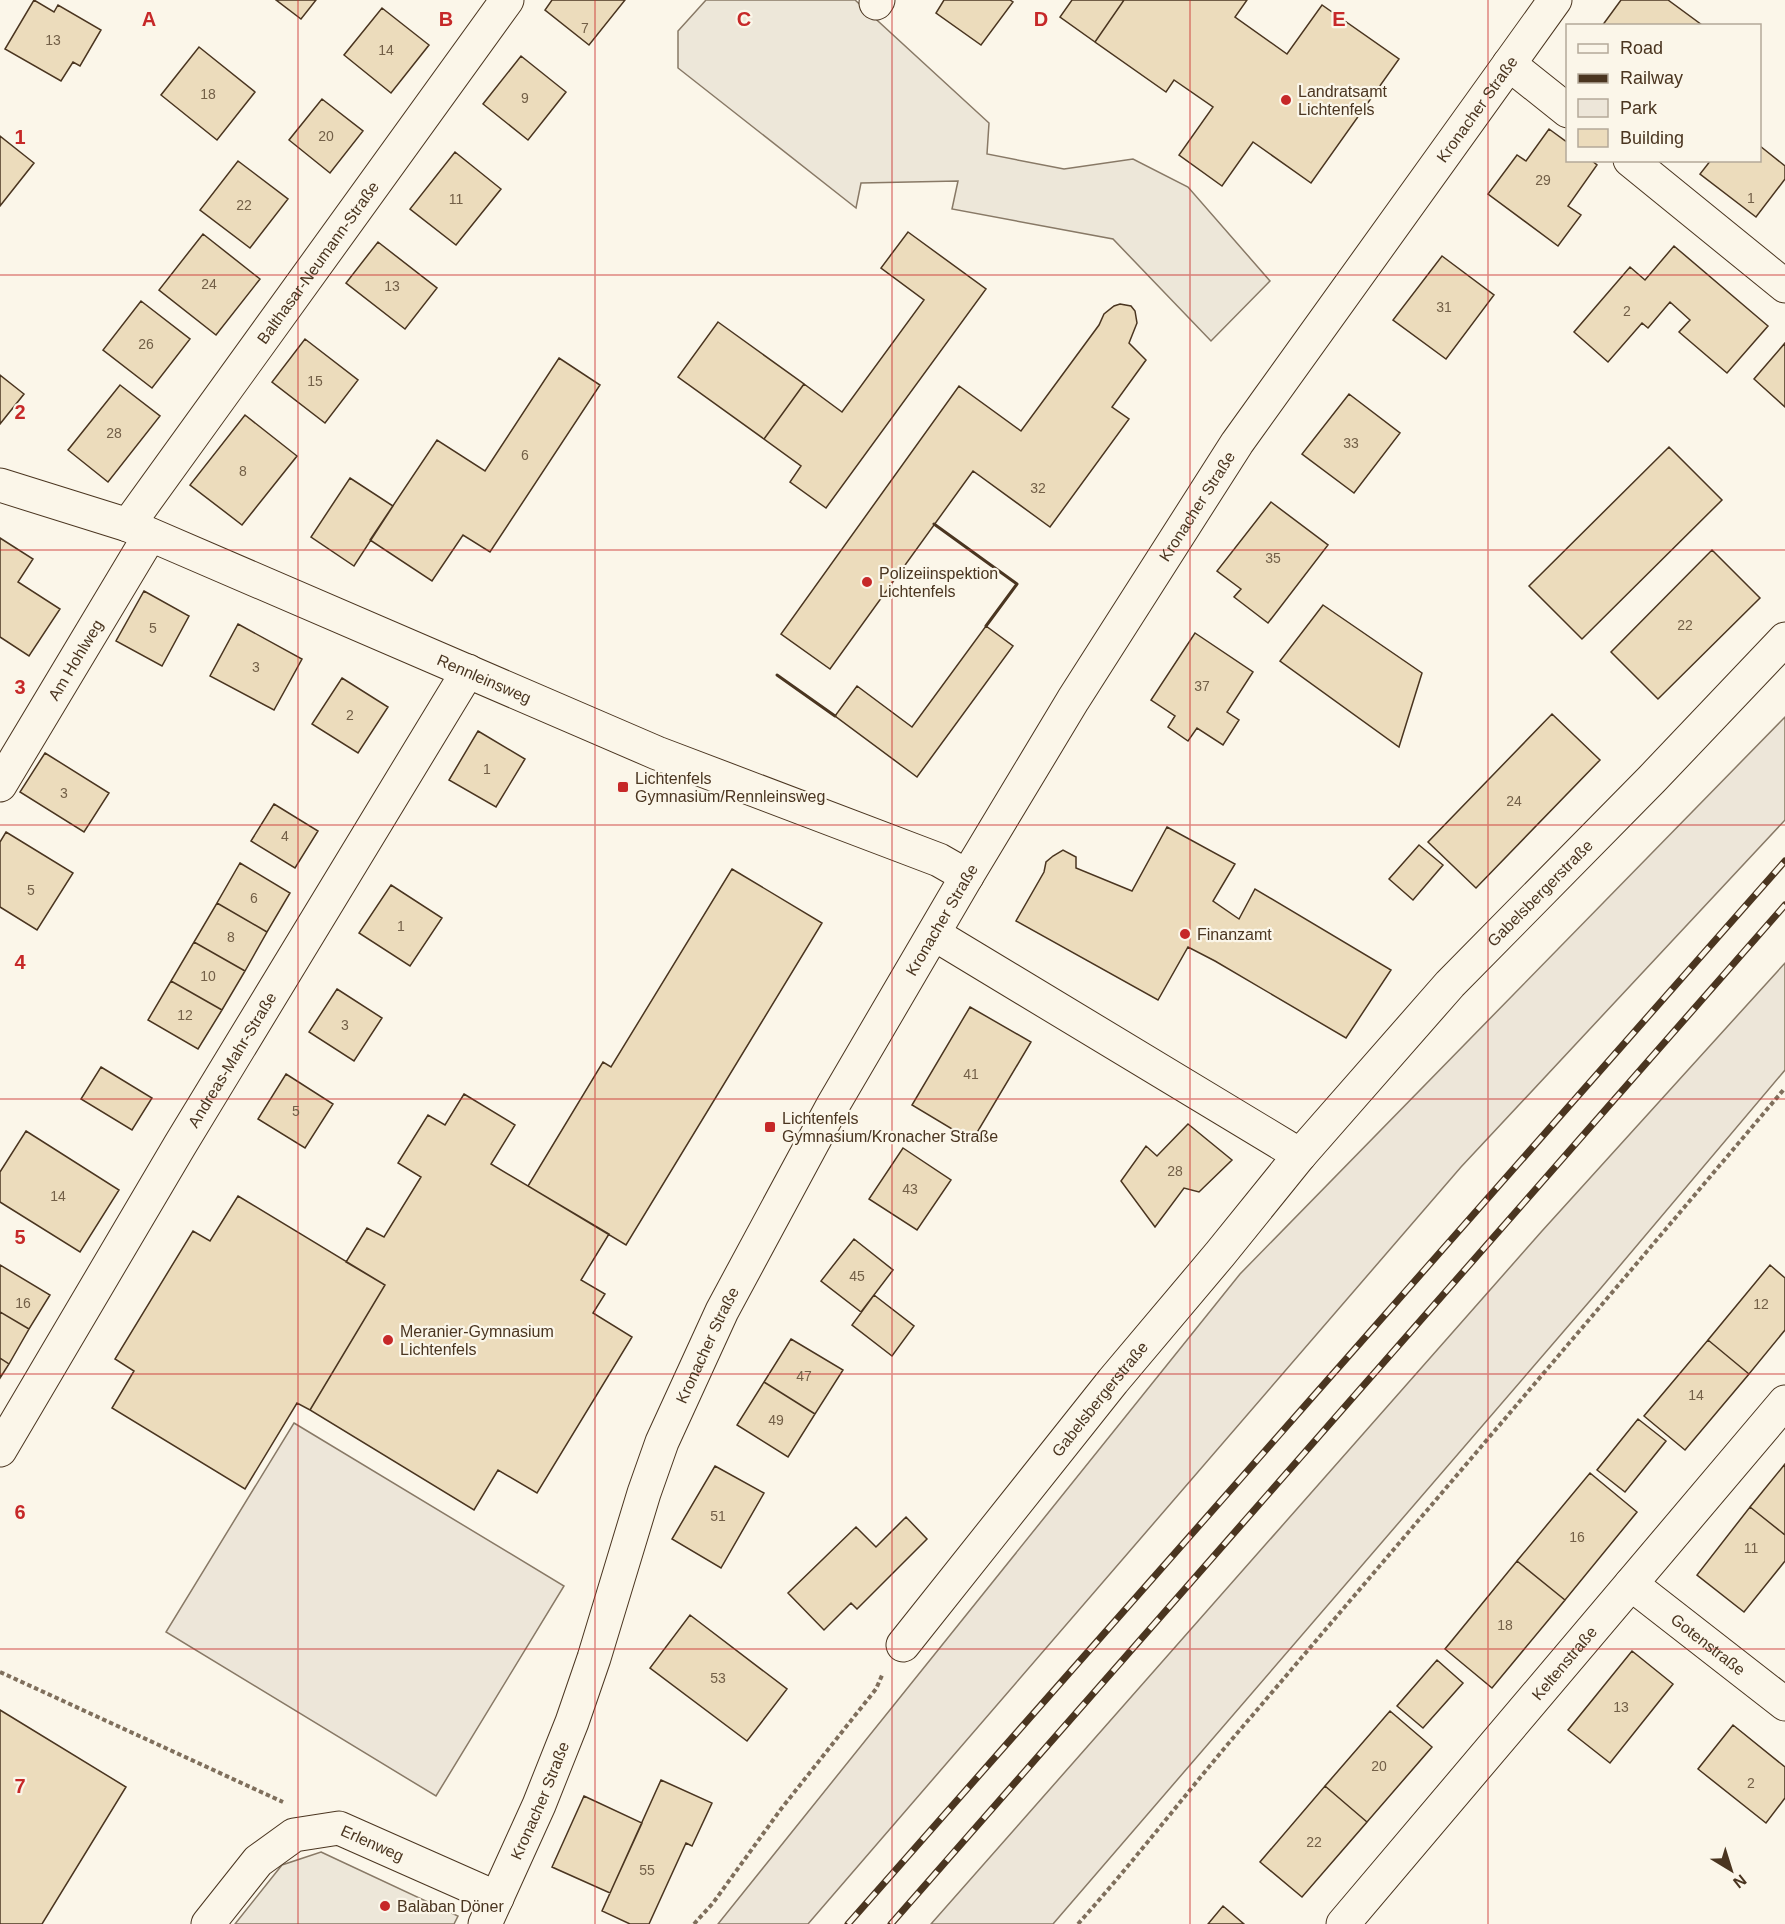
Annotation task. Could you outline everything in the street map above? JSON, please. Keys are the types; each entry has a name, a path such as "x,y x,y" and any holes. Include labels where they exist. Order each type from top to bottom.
{"street":[{"name":"Balthasar-Neumann-Straße","path":"139,530 507,0"},
{"name":"Kronacher Straße","path":"491,1911 539,1805 572,1722 662,1442 722,1311 833,1105 1073,700 1237,443 1555,0"},
{"path":"1509,64 1566,109"},
{"path":"1632,162 1785,285"},
{"name":"Rennleinsweg","path":"0,485 139,530 657,753 939,860 967,876"},
{"name":"Am Hohlweg","path":"0,785 139,530"},
{"name":"Gabelsbergerstraße","path":"903,1645 1113,1381 1300,1155 1450,984 1652,779 1785,639"},
{"name":"Andreas-Mahr-Straße","path":"0,1450 180,1145 468,671"},
{"path":"934,934 1300,1155"},
{"name":"Keltenstraße","path":"1343,1924 1785,1402"},
{"name":"Gotenstraße","path":"1631,1584 1785,1704"},
{"name":"Erlenweg","path":"208,1924 258,1861 267,1854 294,1835 339,1828 491,1911"}],"path":[{"path":"1078,1924 1115,1883 1248,1720 1785,1088"},
{"path":"694,1924 713,1903 781,1809 876,1689 886,1667 903,1645"},
{"path":"0,1672 286,1803"}],"green space":[{"path":"1785,717 1785,820 1461,1167 808,1924 718,1924 1240,1274"},
{"path":"1785,963 1785,1070 1601,1288 1053,1924 931,1924 1542,1231"},
{"path":"294,1423 564,1586 436,1796 166,1632"}],"shaded area":[{"path":"706,0 855,0 989,123 987,154 1064,169 1133,159 1188,187 1270,281 1211,341 1113,239 952,209 958,181 861,183 856,208 678,68 678,31"},
{"path":"321,1852 458,1916 454,1924 235,1924 282,1865"}],"building":[{"path":"34,0 54,12 58,5 101,30 80,66 73,62 61,81 5,49"},
{"path":"276,0 316,0 301,19"},
{"path":"552,0 625,0 589,45 545,10"},
{"path":"944,0 1010,0 1013,2 981,45 936,13"},
{"path":"1072,0 1124,0 1095,42 1060,17"},
{"name":"Landratsamt Lichtenfels","path":"1124,0 1247,0 1235,17 1287,54 1322,5 1399,59 1311,183 1253,142 1222,186 1179,155 1213,107 1174,80 1166,92 1095,42"},
{"path":"1621,0 1668,0 1701,24 1603,24"},
{"path":"382,8 429,45 391,93 344,55"},
{"path":"199,47 255,92 217,140 161,95"},
{"path":"521,56 566,92 528,140 483,104"},
{"path":"322,99 363,131 330,173 289,140"},
{"path":"1549,129 1566,142 1566,162 1593,162 1597,165 1568,206 1581,215 1558,246 1488,194 1517,155 1526,161"},
{"path":"0,136 34,163 0,206"},
{"path":"1761,147 1785,166 1785,179 1756,217 1700,174 1709,162 1761,162"},
{"path":"455,152 501,189 456,245 410,209"},
{"path":"238,161 288,199 250,248 200,210"},
{"path":"908,232 986,289 826,508 790,482 801,466 764,439 804,384 842,412 924,300 881,268"},
{"path":"203,234 260,279 216,335 159,290"},
{"path":"378,242 437,288 405,329 346,283"},
{"path":"1674,246 1768,326 1727,373 1679,332 1690,320 1670,302 1648,328 1642,323 1608,362 1574,332 1630,267 1645,280"},
{"path":"1442,256 1494,295 1446,359 1393,320"},
{"path":"141,301 190,339 152,388 103,350"},
{"path":"1120,304 1131,306 1135,311 1137,323 1129,343 1146,360 1112,407 1129,419 1050,527 973,471 830,669 781,634 959,386 1021,431 1099,325 1104,314"},
{"path":"718,322 804,384 764,439 678,377"},
{"path":"305,339 358,380 325,423 272,382"},
{"path":"1785,343 1785,407 1754,379"},
{"path":"559,358 600,385 490,552 463,535 432,581 370,540 437,440 485,471"},
{"path":"0,375 24,394 0,424"},
{"path":"120,385 160,416 108,482 68,450"},
{"path":"1349,394 1400,433 1354,493 1302,454"},
{"path":"245,415 297,456 242,525 190,485"},
{"path":"1669,447 1722,500 1582,639 1529,586"},
{"path":"350,478 393,506 354,566 311,537"},
{"path":"1271,502 1328,545 1268,623 1234,597 1241,589 1217,571"},
{"path":"0,538 33,559 18,582 60,609 29,656 0,637"},
{"path":"1712,550 1760,598 1658,699 1611,652"},
{"path":"144,591 189,616 162,666 116,641"},
{"path":"1323,605 1422,673 1399,747 1280,661"},
{"path":"238,624 302,659 274,710 210,676"},
{"path":"986,626 1013,646 917,777 835,716 857,686 912,727"},
{"path":"1195,633 1253,672 1227,712 1239,720 1223,745 1197,728 1188,741 1168,727 1175,716 1151,700"},
{"path":"342,678 388,707 358,753 312,724"},
{"path":"1552,714 1600,760 1476,888 1428,842"},
{"path":"478,731 525,759 496,807 449,780"},
{"path":"45,753 109,793 84,832 20,792"},
{"path":"274,804 318,831 295,868 251,841"},
{"name":"Finanzamt","path":"1167,827 1235,864 1213,901 1239,919 1255,889 1391,970 1346,1038 1188,947 1158,1000 1016,921 1044,872 1046,862 1063,850 1076,857 1076,868 1132,891"},
{"path":"6,832 73,873 37,930 0,907 0,842"},
{"path":"1419,845 1443,865 1413,900 1389,879"},
{"path":"240,863 290,893 267,932 217,903"},
{"path":"732,869 822,923 626,1245 528,1186 603,1062 611,1067"},
{"path":"391,885 442,918 410,966 359,933"},
{"path":"217,903 267,932 245,971 194,942"},
{"path":"194,942 245,971 222,1010 171,981"},
{"path":"171,981 222,1010 198,1049 148,1020"},
{"path":"337,989 382,1018 354,1061 309,1032"},
{"path":"970,1007 1031,1042 972,1141 912,1105"},
{"path":"101,1067 152,1098 132,1130 81,1099"},
{"path":"286,1074 333,1104 305,1148 258,1119"},
{"path":"464,1094 515,1125 491,1164 609,1234 581,1280 605,1294 593,1313 632,1337 537,1493 498,1470 474,1510 310,1410 385,1285 346,1262 367,1228 384,1237 421,1177 398,1163 428,1115 445,1125"},
{"path":"1188,1124 1232,1160 1199,1192 1184,1188 1155,1227 1121,1181 1146,1146 1157,1156"},
{"path":"26,1131 119,1190 80,1252 0,1202 0,1172"},
{"path":"903,1148 951,1180 917,1230 869,1199"},
{"path":"238,1196 385,1285 310,1410 297,1403 245,1489 112,1408 134,1371 115,1359 193,1231 210,1241"},
{"path":"854,1239 893,1270 861,1312 821,1281"},
{"path":"0,1265 50,1295 29,1329 0,1312"},
{"path":"1770,1265 1785,1278 1785,1330 1749,1374 1708,1340"},
{"path":"874,1295 914,1326 892,1356 852,1325"},
{"path":"0,1312 29,1329 9,1364 0,1358"},
{"path":"791,1339 843,1370 815,1414 764,1382"},
{"path":"1708,1340 1749,1374 1685,1450 1644,1416"},
{"path":"0,1358 9,1364 0,1378"},
{"path":"764,1382 815,1414 788,1457 737,1425"},
{"path":"1638,1419 1666,1441 1625,1492 1597,1470"},
{"path":"1785,1464 1785,1535 1750,1507"},
{"path":"715,1466 764,1493 721,1568 672,1539"},
{"path":"1590,1473 1637,1512 1565,1600 1517,1561"},
{"path":"1750,1507 1785,1535 1785,1561 1744,1612 1697,1575"},
{"path":"906,1517 927,1539 857,1609 851,1603 824,1630 788,1593 856,1527 876,1547"},
{"path":"1517,1561 1565,1600 1492,1688 1445,1649"},
{"path":"690,1615 787,1689 747,1741 650,1668"},
{"path":"1632,1651 1673,1684 1610,1763 1568,1730"},
{"path":"1437,1660 1463,1683 1423,1728 1397,1706"},
{"path":"0,1710 126,1787 42,1924 0,1924"},
{"path":"1390,1711 1432,1747 1367,1822 1325,1786"},
{"path":"1733,1725 1785,1767 1785,1798 1766,1823 1698,1769"},
{"path":"661,1780 712,1803 692,1846 686,1843 649,1924 630,1924 602,1911"},
{"path":"1325,1786 1367,1822 1302,1897 1260,1862"},
{"path":"584,1796 642,1823 610,1893 552,1867"},
{"path":"1223,1906 1244,1924 1208,1924"}],"railway":[{"path":"848,1924 1785,861"},
{"path":"891,1924 1785,905"}],"wall":[{"path":"934,524 1017,584 986,626"},
{"path":"777,675 835,716"}],"place":[{"name":"Landratsamt Lichtenfels","path":"1286,100"},
{"name":"Polizeiinspektion Lichtenfels","path":"867,582"},
{"name":"Lichtenfels Gymnasium/Rennleinsweg","path":"623,787"},
{"name":"Finanzamt","path":"1185,934"},
{"name":"Lichtenfels Gymnasium/Kronacher Straße","path":"770,1127"},
{"name":"Meranier-Gymnasium Lichtenfels","path":"388,1340"},
{"name":"Balaban Döner","path":"385,1906"}]}
